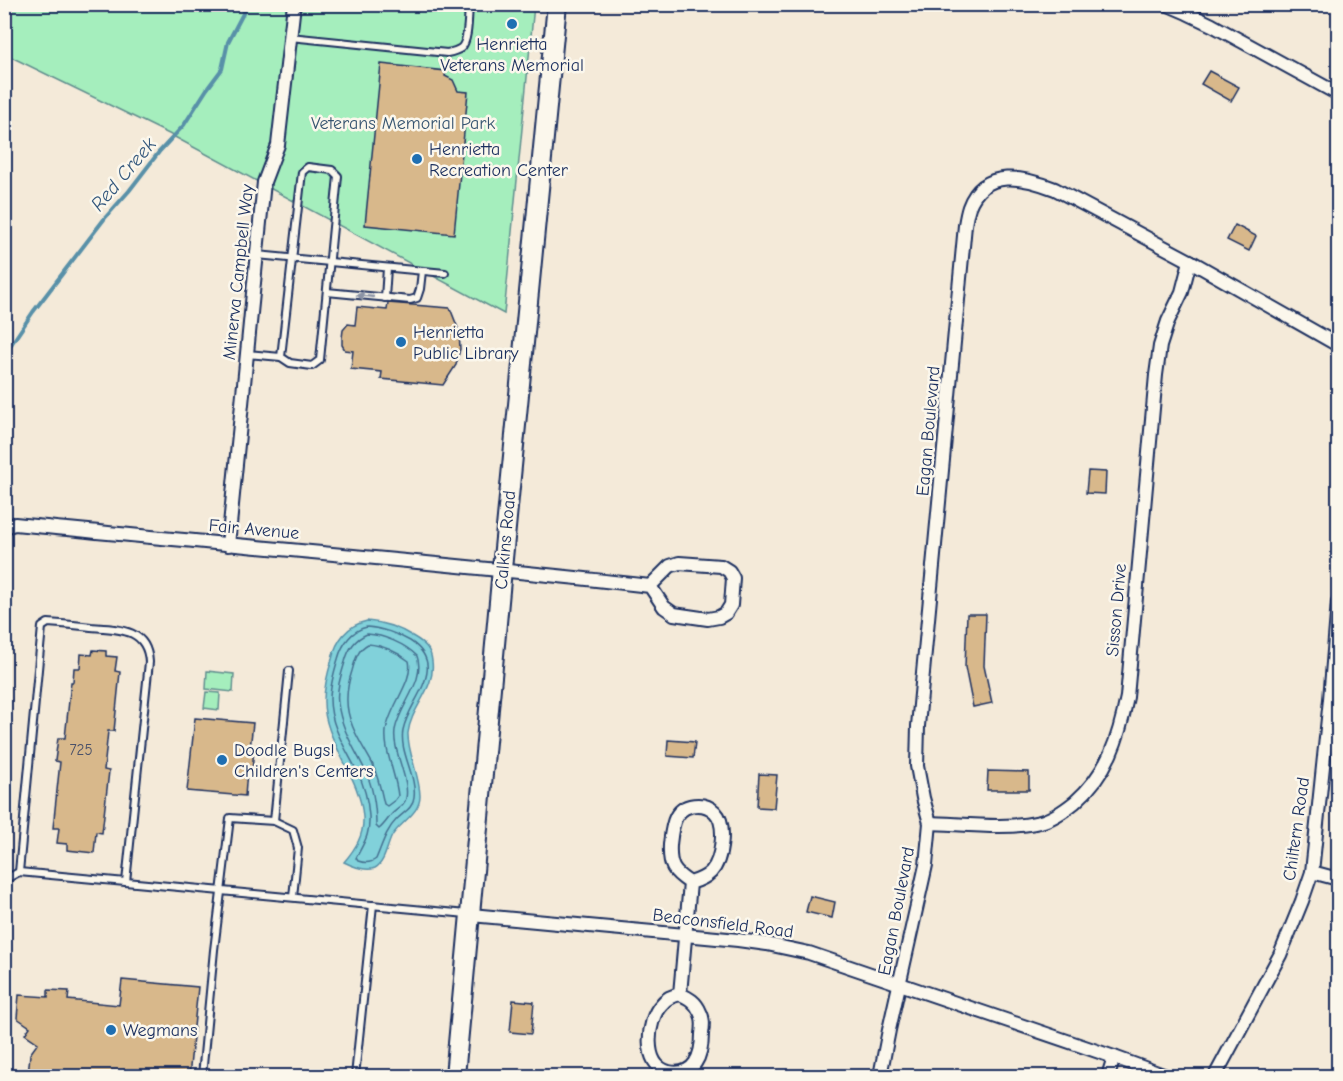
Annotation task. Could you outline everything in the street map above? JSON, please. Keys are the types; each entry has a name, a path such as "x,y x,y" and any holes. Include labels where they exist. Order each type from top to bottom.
{"main road":[{"name":"Calkins Road","path":"455,1077 557,4"}],"street":[{"name":"Minerva Campbell Way","path":"228,545 264,182 278,145 294,4"},
{"path":"1166,4 1212,25 1338,94"},
{"name":"Eagan Boulevard","path":"880,1077 926,864 930,823 922,798 917,766 918,726 965,225 968,208 974,197 994,180 1006,178 1035,181 1055,189 1190,261 1338,345"},
{"name":"Sisson Drive","path":"930,823 1017,826 1042,822 1066,810 1085,794 1101,774 1121,724 1127,697 1160,346 1168,321 1182,292 1190,261"},
{"name":"Fair Avenue","path":"4,527 15,524 502,569 650,586"},
{"path":"679,563 720,566 729,571 733,578 731,605 726,613 708,619 674,614 664,607 650,586 670,566 679,563"},
{"name":"Chiltern Road","path":"1215,1077 1280,955 1312,872 1334,699 1338,602"},
{"path":"688,806 706,806 714,811 722,827 720,856 711,873 690,883 678,875 669,858 672,826 681,810 688,806"},
{"path":"1312,872 1338,879"},
{"path":"680,994 690,883"},
{"name":"Beaconsfield Road","path":"471,915 748,941 809,953 1114,1057 1166,1077"},
{"path":"680,994 692,1000 702,1014 702,1050 694,1066 679,1072 670,1072 662,1070 655,1064 649,1047 653,1017 660,1005 670,996 680,994"},
{"path":"1108,1077 1114,1057"}],"lane":[{"path":"289,36 447,53 461,48 465,42 469,4"},
{"path":"247,354 281,357 290,363 312,366 320,360 338,176 332,171 308,167 302,172 281,357"},
{"path":"257,255 445,273"},
{"path":"385,298 387,268"},
{"path":"327,292 410,300 417,298 422,271"},
{"path":"19,872 42,627 48,623 124,629 140,638 148,653 149,662 126,882"},
{"path":"274,821 289,671"},
{"path":"202,1077 230,818 274,821 293,830 298,848 293,897"},
{"path":"4,880 19,872 471,915"},
{"path":"355,1077 373,904"}],"green space":[{"name":"Veterans Memorial Park","path":"4,5 534,5 504,314 171,135 5,54"},
{"path":"207,671 234,674 233,692 206,689"},
{"path":"206,692 220,693 219,710 204,708"}],"water":[{"path":"367,621 397,628 421,642 430,653 432,671 427,689 408,733 409,748 418,780 419,802 413,813 395,831 378,866 367,869 344,862 358,841 363,817 356,786 329,730 324,700 328,674 340,640 348,630"}],"building":[{"name":"Henrietta Recreation Center","path":"381,64 446,71 445,76 453,80 458,91 468,92 454,234 365,225"},
{"path":"1209,71 1239,87 1231,101 1201,84"},
{"path":"1235,225 1256,236 1249,251 1227,240"},
{"name":"Henrietta Public Library","path":"388,303 450,308 459,331 460,349 456,365 443,385 381,379 382,372 351,369 353,351 345,350 342,345 343,330 348,324 355,325 357,307 387,310"},
{"path":"1088,471 1106,472 1105,494 1086,493"},
{"path":"967,614 986,614 984,666 992,703 973,707 965,667"},
{"path":"93,650 106,651 106,656 117,657 115,671 120,672 114,731 108,731 104,770 109,771 102,833 96,832 94,853 67,850 67,844 57,843 59,828 53,828 60,762 55,761 58,738 65,738 74,668 80,668 81,654 92,655"},
{"name":"Doodle Bugs! Children's Centers","path":"195,718 253,723 250,749 254,749 252,771 247,771 245,796 187,791"},
{"path":"668,740 695,742 693,758 667,756"},
{"path":"988,771 1029,772 1029,790 987,790"},
{"path":"759,774 777,775 774,808 757,807"},
{"path":"810,896 835,902 832,918 806,912"},
{"name":"Wegmans","path":"122,980 198,987 189,1077 28,1077 30,1054 38,1043 25,1034 30,1027 17,1018 19,995 48,997 48,990 69,991 68,1000 119,1005"},
{"path":"513,1000 534,1002 531,1034 510,1032"}],"waterway":[{"name":"Red Creek","path":"4,355 33,312 105,218 184,125 222,69 228,42 248,4"}],"place":[{"name":"Henrietta Veterans Memorial","path":"512,24"},
{"name":"Henrietta Recreation Center","path":"417,159"},
{"name":"Henrietta Public Library","path":"401,342"},
{"name":"Doodle Bugs! Children's Centers","path":"222,760"},
{"name":"Wegmans","path":"111,1030"}]}
